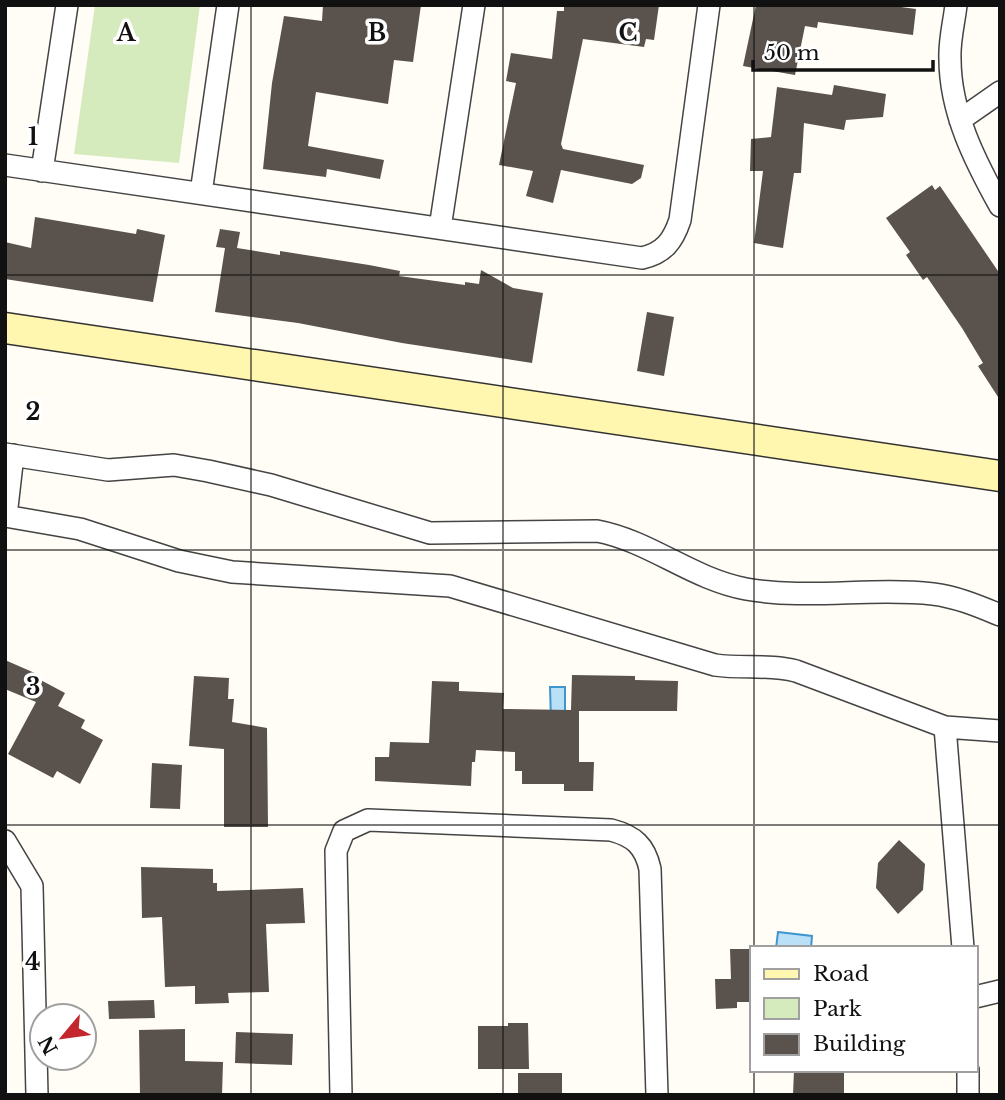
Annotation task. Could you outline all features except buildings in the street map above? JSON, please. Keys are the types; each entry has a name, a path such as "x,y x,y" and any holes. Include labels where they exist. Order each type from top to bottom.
{"main road":[{"path":"5,328 1000,476"}],"street":[{"path":"42,171 66,5"},
{"path":"201,193 228,5"},
{"path":"440,229 474,5"},
{"path":"5,165 642,258 667,247 680,220 709,5"},
{"path":"956,5 949,58 960,120 976,164 1000,206"},
{"path":"960,120 1000,92"},
{"path":"1000,615 965,601 934,594 796,593 717,583 636,543 597,531 430,533 271,485 208,471 174,465 108,470 9,455 6,516 80,530 179,561 232,572 426,584 471,590 715,665 736,668 782,667 796,671 945,727 1000,732"},
{"path":"945,727 963,946"},
{"path":"341,1095 335,850 344,831 368,820 611,830 638,842 648,855 650,869 657,1095"},
{"path":"5,841 32,886 37,1095"},
{"path":"977,997 1000,991"},
{"path":"968,1072 968,1095"}],"green space":[{"path":"95,5 200,5 179,163 74,154"}],"water":[{"path":"550,687 565,687 565,720 551,720"},
{"path":"778,932 812,936 811,946 776,946"}]}
